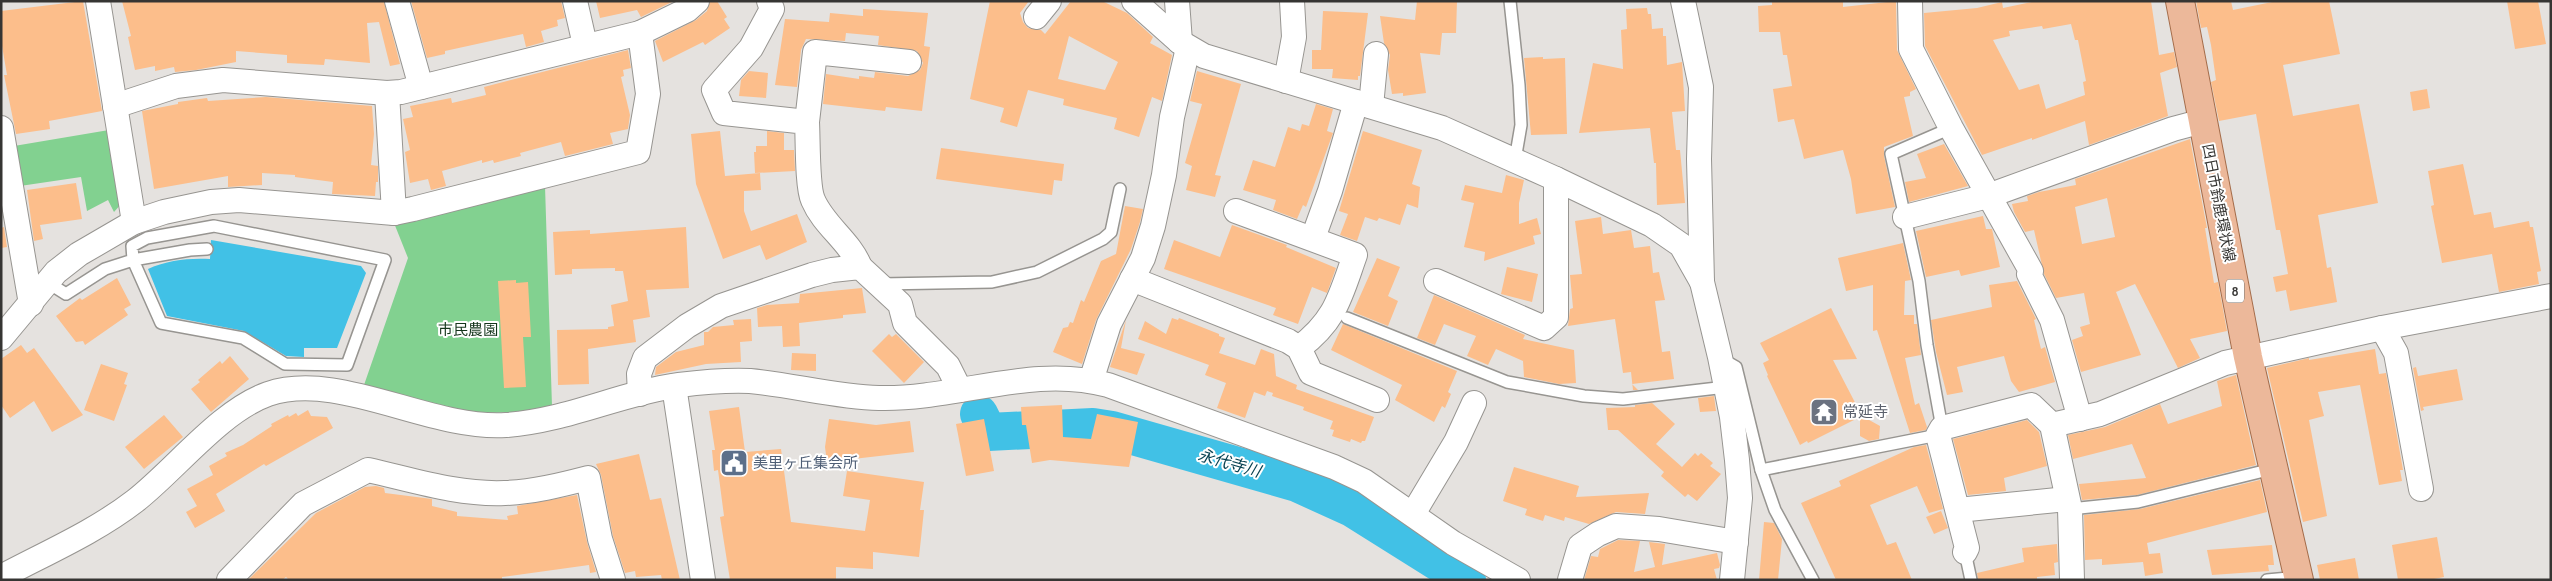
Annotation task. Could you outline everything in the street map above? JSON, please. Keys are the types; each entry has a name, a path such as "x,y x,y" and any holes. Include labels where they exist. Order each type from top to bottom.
{"main road":[{"name":"四日市鈴鹿環状線","path":"2180,1 2194,123 2248,357 2264,471 2291,579"}],"street":[{"path":"98,1 134,222"},
{"path":"397,1 421,87"},
{"path":"574,1 585,45"},
{"path":"115,106 183,84 223,80 387,93 421,87 585,45 640,33 686,10 697,1"},
{"path":"769,1 772,9 751,48 714,90 724,113 807,122"},
{"path":"1134,1 1184,45 1204,56 1442,128 1556,178 1652,225 1681,245 1702,282"},
{"path":"1091,381 1109,324 1142,258 1153,226 1164,175 1184,45 1177,1"},
{"path":"1286,81 1294,37 1292,1"},
{"path":"1683,1 1702,87 1699,159 1702,282 1720,357 1733,426 1740,498 1732,580"},
{"path":"1910,1 1911,49 1951,128 2031,271 2029,274 2052,320 2080,419"},
{"path":"1,338 56,272 79,254 134,222 181,207 231,201 394,213 638,152 648,94 640,33"},
{"path":"909,62 815,52 807,122 811,198 817,209 846,244 860,267 900,304 905,322 948,366 960,390"},
{"path":"1313,238 1363,104 1376,54"},
{"path":"387,93 394,213"},
{"path":"1905,217 1988,196 2194,123"},
{"path":"1,128 30,304"},
{"path":"1436,282 1544,328 1556,317 1556,178"},
{"path":"1236,211 1355,255 1337,306 1319,333 1299,348"},
{"path":"640,394 639,374 645,358 687,326 720,306 812,275 832,270 860,267"},
{"path":"1132,279 1288,340 1299,348 1311,373 1377,400"},
{"path":"2052,425 2100,414 2216,366 2248,357 2382,328 2551,296"},
{"path":"2382,328 2396,354 2421,489"},
{"path":"1,577 112,517 136,500 226,419 271,393 304,389 348,393 422,415 488,426 529,423 674,386 708,381 746,381 882,398 1043,379 1091,381 1334,467 1364,481 1453,543 1518,580"},
{"path":"674,386 702,580"},
{"path":"1413,514 1456,442 1474,403"},
{"path":"1965,552 1967,548 1940,431 2032,405 2052,425 2068,504 2072,580"},
{"path":"230,580 303,504 368,470 458,491 504,493 540,489 588,478 600,539 613,580"},
{"path":"1958,510 2068,504"},
{"path":"1570,580 1580,546 1598,534 1616,526 1659,529 1736,542"}],"lane":[{"path":"1510,1 1519,85 1521,125 1514,160"},
{"path":"1761,470 1940,431 1919,281 1891,154 1951,128"},
{"path":"879,284 992,282 1037,272 1103,239 1110,232 1120,189"},
{"path":"214,226 385,260 347,365 285,364 243,338 161,322 133,260 132,246 147,238 214,226"},
{"path":"47,282 66,294 105,269 133,260 190,250 207,250"},
{"path":"1348,318 1507,382 1565,393 1624,399 1726,387"},
{"path":"1720,357 1736,367 1761,470 1775,510 1813,580"},
{"path":"2068,504 2138,502 2264,471"},
{"path":"1965,552 1971,580"},
{"path":"2267,580 2291,579"}],"green space":[{"path":"109,130 122,203 114,212 108,200 87,211 81,177 20,186 14,146"},
{"name":"市民農園","path":"545,186 552,406 501,413 456,410 435,406 364,385 408,258 394,223"}],"water":[{"path":"211,240 361,266 366,273 337,348 304,348 304,357 286,356 244,331 167,316 148,269 178,260 210,259"}],"building":[{"path":"83,1 102,111 49,121 50,129 16,134 4,75 7,75 1,40 1,11"},
{"path":"122,1 384,1 400,64 390,66 379,22 367,23 370,63 325,59 324,65 287,63 287,55 236,51 236,62 196,70 175,72 174,67 155,71 155,66 135,70 128,37 131,36"},
{"path":"411,1 561,1 565,18 557,20 558,26 541,31 544,42 526,47 523,34 445,51 445,54 427,58"},
{"path":"596,1 674,1 641,17 637,10 600,18"},
{"path":"710,1 717,1 727,17 724,19 730,28 705,45 703,42 663,62 655,41 696,20 707,11"},
{"path":"990,1 1029,1 1020,13 1023,22 1028,28 1041,30 1045,34 1071,1 1102,1 1127,13 1153,37 1150,43 1172,55 1162,101 1152,97 1139,137 1114,129 1117,118 1063,105 1064,99 1028,90 1017,127 1000,122 1004,108 970,99","holes":["1069,36 1118,62 1105,90 1058,79"]},
{"path":"1417,1 1457,1 1456,33 1442,33 1440,55 1420,53 1426,93 1403,96 1403,93 1392,94 1388,70 1390,55 1384,43 1380,16 1415,20"},
{"path":"1772,1 1843,1 1843,7 1896,1 1897,50 1916,89 1910,92 1910,96 1904,97 1913,136 1884,147 1884,156 1895,207 1856,214 1851,179 1843,150 1804,159 1794,119 1778,122 1773,89 1792,86 1787,55 1783,55 1780,32 1759,32 1758,6 1772,5"},
{"path":"2037,1 2151,1 2159,55 2174,52 2177,67 2160,73 2168,116 2089,145 2085,121 1982,155 1925,46 1924,13 1977,8 2002,2 2003,8","holes":["2071,24 2075,40 2078,40 2086,81 2083,82 2085,95 2046,109 2039,84 2019,90 1993,40 2010,36 2009,31 2042,26 2043,29"]},
{"path":"2196,1 2231,1 2233,10 2277,1 2329,1 2340,54 2283,65 2293,116 2359,104 2378,203 2318,215 2327,268 2331,267 2337,302 2290,311 2286,290 2276,292 2273,277 2288,274 2280,230 2276,230 2256,114 2219,121 2211,82 2216,80 2211,45 2207,27 2201,28"},
{"path":"2507,1 2538,1 2546,44 2515,49"},
{"path":"1647,8 1648,14 1651,14 1652,29 1663,28 1663,36 1666,36 1667,65 1682,62 1685,111 1672,112 1676,150 1680,150 1685,203 1657,205 1656,163 1654,163 1650,128 1579,133 1593,63 1623,69 1621,30 1627,29 1626,9"},
{"path":"863,9 928,13 924,46 930,47 922,111 886,107 885,111 823,104 826,74 859,79 859,76 874,78 875,72 908,76 920,70 923,63 917,51 878,45 879,36 846,33 845,41 806,39 801,50 797,87 775,85 785,19 829,22 830,13 863,16"},
{"path":"1323,11 1368,13 1358,80 1332,78 1333,69 1312,69 1312,50 1321,50"},
{"path":"628,50 631,68 623,70 624,76 621,77 630,115 628,129 610,133 613,144 565,156 561,142 520,153 521,156 494,163 493,160 482,163 482,160 442,171 446,186 431,190 428,179 410,183 405,152 410,150 403,119 413,117 410,106 451,98 452,103 486,95 484,87"},
{"path":"1543,57 1543,59 1565,58 1567,134 1531,135 1524,58"},
{"path":"749,71 768,73 766,98 739,96 741,80"},
{"path":"1197,71 1241,84 1215,175 1221,176 1215,197 1186,190 1192,166 1185,163 1202,104 1190,101"},
{"path":"2427,89 2430,108 2413,111 2410,92"},
{"path":"266,97 372,106 374,134 371,165 378,166 378,182 376,182 375,196 332,194 333,182 295,177 295,175 262,173 262,185 228,187 228,176 154,189 142,111 178,104 178,102 207,98 208,101"},
{"path":"1316,104 1333,109 1327,131 1333,133 1306,207 1303,205 1297,219 1273,210 1276,200 1243,190 1253,160 1275,167 1288,127 1300,131 1302,124 1309,126"},
{"path":"720,131 725,176 760,173 761,190 744,191 744,211 751,231 797,214 807,242 766,260 760,245 723,259 696,184 691,134"},
{"path":"767,131 784,133 784,150 794,150 795,171 755,173 754,152 756,152 756,146 767,146"},
{"path":"1363,131 1422,150 1412,184 1420,187 1418,208 1407,204 1400,225 1379,218 1377,221 1365,217 1357,241 1340,235 1348,214 1339,211"},
{"path":"2190,139 2207,228 2205,228 2214,283 2218,282 2227,331 2190,339 2200,358 2178,368 2135,284 2116,292 2141,355 2081,372 2072,340 2083,336 2080,327 2090,324 2084,293 2056,298 2044,274 2034,230 2025,232 2014,212 2012,204 2028,201 2027,196 2039,192 2076,185 2075,179","holes":["2107,198 2115,237 2082,244 2075,207"]},
{"path":"1944,144 1968,186 1909,202 1905,182 1926,178 1917,154"},
{"path":"941,148 1064,164 1062,181 1054,180 1052,195 936,179"},
{"path":"2463,164 2474,215 2491,212 2494,228 2529,221 2530,227 2533,227 2541,271 2537,272 2539,284 2499,292 2492,254 2442,263 2431,206 2434,205 2428,171"},
{"path":"1506,175 1524,180 1519,203 1519,224 1537,218 1541,234 1533,236 1535,244 1484,261 1485,252 1464,247 1474,203 1461,200 1465,185 1502,193"},
{"path":"76,183 82,219 40,225 43,239 34,241 27,190"},
{"path":"1125,206 1143,209 1140,222 1131,249 1096,320 1082,364 1053,352 1063,328 1068,327 1070,322 1073,323 1081,300 1084,302 1101,261 1116,254"},
{"path":"1983,216 1986,229 1992,229 2000,267 1961,276 1959,270 1926,277 1916,231"},
{"path":"1601,217 1603,234 1631,230 1634,248 1650,246 1653,273 1659,272 1665,300 1655,301 1662,352 1670,351 1674,379 1632,384 1631,372 1623,373 1615,319 1568,326 1570,309 1573,308 1570,275 1582,274 1575,221"},
{"path":"1232,225 1287,245 1286,247 1336,268 1327,293 1312,287 1298,324 1273,315 1276,308 1164,269 1174,240 1220,257"},
{"path":"4,227 7,247 1,248 1,228"},
{"path":"686,227 689,288 646,290 650,317 633,320 636,342 588,349 589,384 558,385 557,330 608,329 608,327 614,326 611,305 628,301 623,271 615,271 615,268 572,269 572,274 555,275 553,232 590,230 590,234"},
{"path":"1903,243 1911,280 1905,281 1904,315 1914,315 1914,324 1917,324 1921,355 1905,358 1915,405 1919,403 1927,427 1926,430 1910,433 1877,330 1873,331 1873,285 1846,291 1838,258"},
{"path":"1377,258 1400,267 1388,296 1398,301 1388,326 1353,312"},
{"path":"1507,267 1538,274 1532,302 1501,294"},
{"path":"117,278 131,305 124,309 128,315 85,345 83,341 76,342 56,316 80,298 82,300"},
{"path":"516,280 516,283 528,282 531,337 523,337 526,387 504,388 498,281"},
{"path":"2017,281 2036,319 2034,320 2041,349 2045,347 2055,382 2019,392 2011,381 2004,356 1957,367 1963,392 1947,395 1936,352 1931,320 1992,307 1989,285"},
{"path":"862,288 866,313 843,315 843,318 799,323 800,346 783,347 782,326 758,327 757,308 767,305 799,303 800,294"},
{"path":"1434,295 1525,335 1523,339 1574,350 1576,383 1559,384 1524,377 1523,361 1496,349 1488,365 1467,356 1476,336 1444,324 1435,345 1417,338"},
{"path":"1831,308 1857,359 1833,360 1862,416 1880,426 1879,439 1869,441 1860,436 1860,417 1808,443 1807,441 1800,445 1767,376 1763,363 1769,360 1760,343"},
{"path":"1172,318 1178,320 1179,318 1225,338 1219,353 1255,365 1261,349 1274,354 1276,376 1297,385 1296,389 1374,417 1365,441 1361,443 1351,439 1350,442 1332,436 1334,430 1330,429 1333,421 1303,410 1304,407 1272,396 1273,393 1267,391 1265,396 1254,392 1245,418 1217,408 1226,383 1205,375 1209,365 1138,339 1145,321 1166,334"},
{"path":"751,319 752,341 740,342 741,362 706,364 655,375 656,367 676,352 704,345 704,332 708,332 713,327 734,325 733,320"},
{"path":"1126,320 1121,348 1145,354 1137,375 1110,367"},
{"path":"1343,324 1457,371 1448,392 1451,394 1445,408 1442,406 1434,422 1395,400 1402,385 1331,350"},
{"path":"889,334 892,337 896,334 924,362 904,383 872,351"},
{"path":"21,345 27,353 34,348 83,415 52,432 34,401 10,418 1,405 1,359"},
{"path":"2375,349 2379,374 2386,373 2403,470 2400,470 2402,481 2379,485 2360,385 2318,392 2324,416 2309,420 2327,516 2303,522 2267,368 2309,358 2309,360"},
{"path":"792,353 816,354 816,371 791,370"},
{"path":"230,356 249,379 211,412 191,389 200,382 198,380 220,361 222,364"},
{"path":"101,364 128,373 124,384 127,385 114,421 84,410"},
{"path":"2416,367 2418,376 2457,369 2463,400 2423,407 2424,410 2421,411 2413,368"},
{"path":"2236,375 2256,465 2137,495 2082,500 2079,484 2146,478 2132,444 2073,459 2068,435 2105,427 2160,404 2168,424 2222,406 2217,381"},
{"path":"1714,396 1716,411 1700,412 1698,398"},
{"path":"1652,403 1675,424 1656,444 1682,467 1695,453 1698,456 1701,453 1713,463 1710,466 1721,474 1697,501 1688,494 1685,497 1661,476 1664,472 1618,430 1608,430 1606,408 1635,407 1635,405"},
{"path":"1062,405 1063,437 1091,439 1097,414 1138,422 1129,467 1050,460 1032,463 1026,425 1022,425 1021,407"},
{"path":"739,407 745,452 781,449 791,522 865,531 870,500 843,496 847,471 924,482 920,510 924,510 919,557 873,552 873,569 836,567 836,580 730,580 720,517 724,516 718,470 714,471 712,450 715,450 709,411"},
{"path":"308,410 311,416 327,417 333,428 266,466 264,464 216,494 225,511 195,528 186,512 197,506 187,489 213,475 209,466 227,456 225,453 243,445 272,426 271,424 288,415 289,417 296,413 298,416"},
{"path":"164,415 183,437 144,469 125,447"},
{"path":"829,419 876,425 910,421 914,452 827,462 825,447"},
{"path":"984,419 994,471 966,476 956,424"},
{"path":"2027,420 2039,432 2047,466 2004,478 2006,491 1968,495 1953,439"},
{"path":"1926,445 1943,509 1929,513 1917,486 1870,505 1887,545 1896,542 1912,580 1836,580 1801,503 1841,486 1839,481 1914,447"},
{"path":"639,454 650,500 661,498 680,580 662,580 661,575 636,577 635,571 625,573 613,536 601,475 596,464"},
{"path":"1514,467 1579,486 1576,497 1649,493 1645,514 1616,512 1589,524 1565,517 1564,521 1545,515 1543,521 1525,515 1527,509 1503,501"},
{"path":"2260,480 2267,512 2147,543 2149,554 2160,553 2163,573 2145,576 2143,562 2102,565 2102,559 2085,560 2084,515 2140,509"},
{"path":"376,486 384,488 385,493 432,499 432,506 457,512 457,516 508,520 507,516 518,514 517,506 577,495 587,542 596,572 590,573 589,565 502,577 502,580 289,580 286,577 282,580 248,580 316,513 365,487"},
{"path":"1941,511 1948,528 1934,534 1926,517"},
{"path":"1764,522 1774,523 1782,539 1778,580 1759,580"},
{"path":"2437,537 2444,577 2429,580 2398,580 2392,545"},
{"path":"1618,540 1640,541 1634,572 1655,567 1649,542 1665,544 1662,565 1717,553 1720,565 1719,568 1714,569 1717,580 1584,580 1591,556 1598,557 1600,549"},
{"path":"2057,544 2058,562 2054,563 2055,575 2037,577 2037,580 1978,580 1977,573 2024,562 2022,548"},
{"path":"2272,545 2274,565 2268,565 2269,571 2212,575 2207,550"},
{"path":"2355,558 2359,580 2320,580 2317,565"}],"waterway":[{"name":"永代寺川","path":"979,414 988,432 1093,427 1112,430 1297,483 1352,508 1467,580"}],"place":[{"name":"常延寺","path":"1824,412"},
{"name":"美里ヶ丘集会所","path":"734,463"}]}
